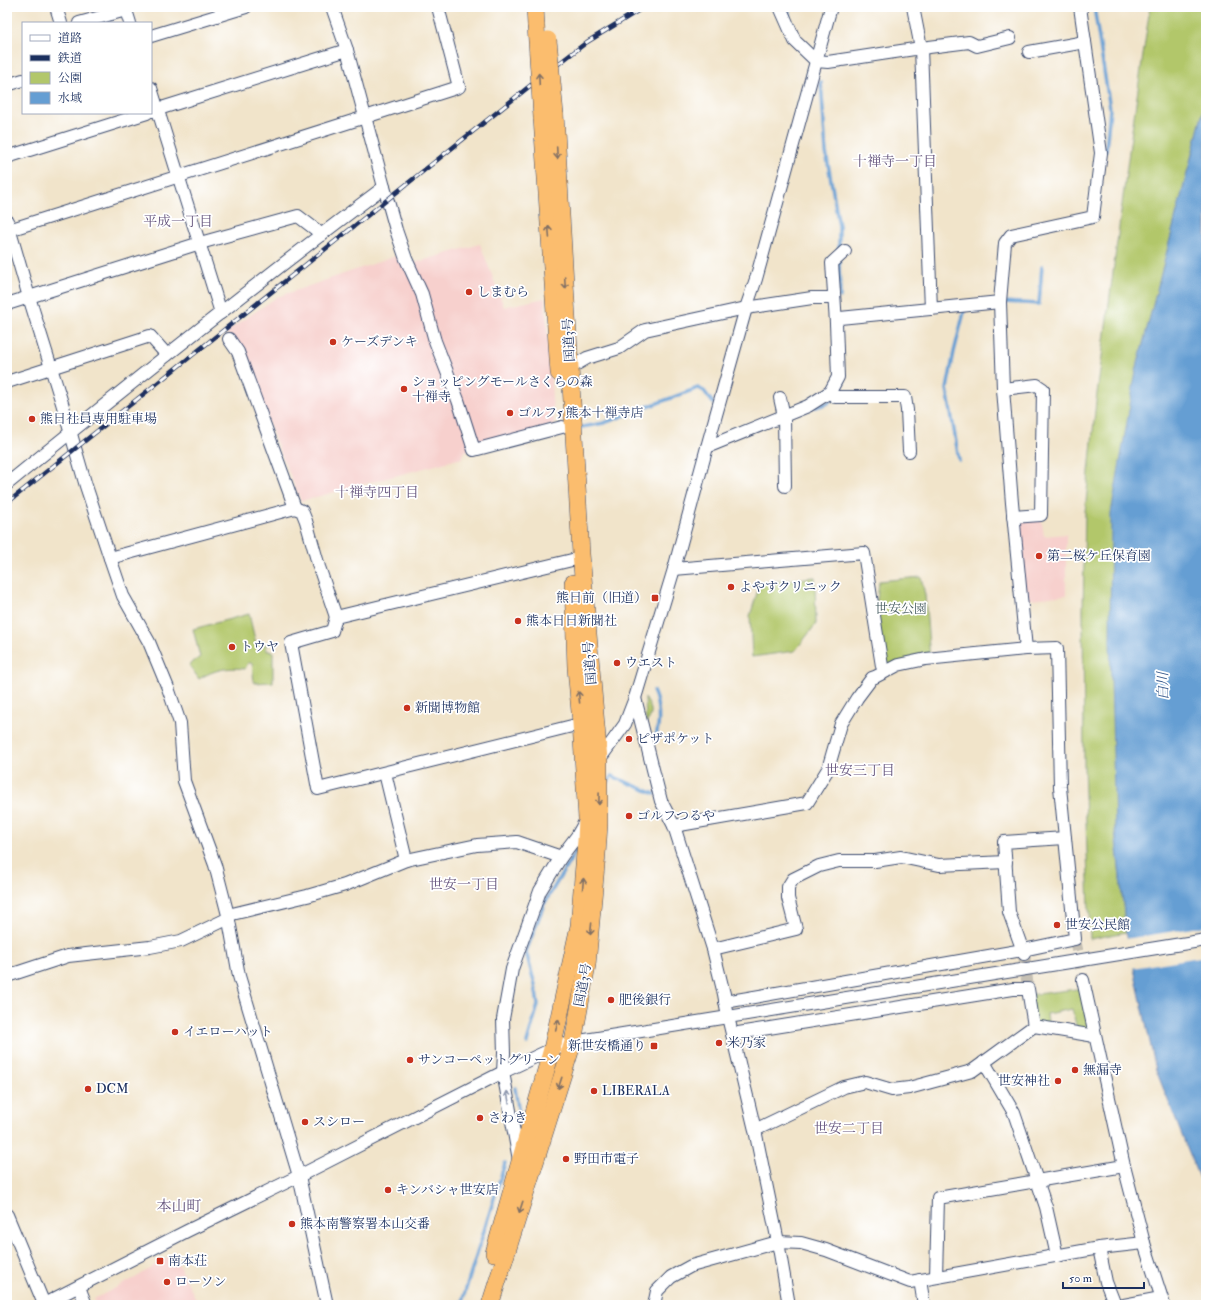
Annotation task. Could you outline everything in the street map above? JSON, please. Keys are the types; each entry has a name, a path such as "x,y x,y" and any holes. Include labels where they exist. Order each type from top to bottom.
{"highway":[{"name":"国道3号","path":"535,7 542,26"},
{"name":"国道3号","path":"490,1305 573,1042 587,965 599,826 591,762 588,722 581,554 570,368 548,116 542,26 545,7"},
{"name":"国道3号","path":"548,116 562,427 572,560 576,668 588,722"},
{"name":"国道3号","path":"478,1305 552,1048 580,926 591,762"}],"street":[{"path":"56,7 61,22"},
{"path":"152,36 246,7"},
{"path":"332,7 348,50 396,230 406,259 422,294 435,341 458,400 474,450 562,427"},
{"path":"327,1305 299,1176 239,976 228,917 215,865 184,781 180,723 168,688 149,642 123,596 86,486 28,297 8,225 179,176 459,87 438,7"},
{"path":"780,7 795,41 816,62 828,62 969,42 977,46 1010,38"},
{"path":"591,762 626,724 635,698 674,570 707,447 746,308 756,279 831,7"},
{"path":"913,7 921,48 931,309"},
{"path":"1026,649 1013,517 1003,389 1000,302 1005,242 1011,235 1093,217 1101,153 1080,7"},
{"path":"82,22 126,8 130,22"},
{"path":"1029,52 1085,42"},
{"path":"221,313 179,176 152,111 348,50"},
{"path":"7,85 22,80"},
{"path":"7,157 143,114"},
{"path":"7,484 167,355 320,235 384,187"},
{"path":"7,304 200,243 298,216 315,229 320,235"},
{"path":"707,447 808,406 830,392 838,377 832,263 845,251"},
{"path":"570,368 587,358 619,348 645,330 746,308 812,298 834,298"},
{"path":"836,323 840,318 1000,302"},
{"path":"7,382 150,336 167,355"},
{"path":"229,339 238,352 295,508 302,512 306,521 319,567 336,617 332,631 291,643 318,789 588,722"},
{"path":"1003,389 1037,385 1043,390 1041,515 1013,517"},
{"path":"830,392 835,397 905,397 909,451"},
{"path":"780,398 784,416 785,486"},
{"path":"110,558 295,508"},
{"path":"674,570 864,553 882,666 885,672"},
{"path":"336,617 572,560"},
{"path":"674,826 806,803 828,769 842,724 857,698 872,678 898,665 926,659 1026,649 1057,648 1060,787 1074,939 1023,952 725,1002"},
{"path":"635,698 660,801 674,826 713,949 755,1130 778,1242 789,1305"},
{"path":"385,773 406,860"},
{"path":"520,1163 503,1072 503,1018 512,969 540,891 560,857 577,836 587,819"},
{"path":"1023,952 1009,912 1004,842 1065,838"},
{"path":"7,976 68,956 150,947 181,941 228,917 345,885 406,860 477,845 517,842 560,857"},
{"path":"713,949 796,929 788,898 788,887 793,879 819,866 839,861 875,861 901,857 939,865 1006,862"},
{"path":"7,1215 43,1304 552,1048 573,1042 1206,940"},
{"path":"1083,980 1124,1166 1144,1243 1163,1301 1124,1305"},
{"path":"732,1034 1013,989 1028,989 1034,1026"},
{"path":"755,1130 844,1087 865,1082 892,1090 909,1088 972,1071 1034,1026 1095,1036"},
{"path":"984,1062 1014,1113 1038,1182 1058,1256"},
{"path":"936,1277 938,1198 1124,1166"},
{"path":"654,1305 657,1291 671,1277 691,1266 778,1242 802,1243 826,1250 910,1282 1100,1248 1144,1243"},
{"path":"1100,1248 1106,1282 1115,1305"},
{"path":"920,1280 924,1305"},
{"path":"79,1287 86,1305"}],"shaded area":[{"name":"ショッピングモールさくらの森 十禅寺","path":"480,244 504,307 545,298 554,425 465,451 462,458 301,501 278,447 242,354 226,332 277,297 399,255 411,264"},
{"path":"1041,518 1044,536 1066,534 1066,595 1024,600 1017,525 1020,520"},
{"path":"173,1254 199,1305 96,1305 94,1299 137,1277"}],"green space":[{"path":"1150,7 1206,7 1206,100 1136,371 1115,830 1126,932 1090,939 1084,766 1083,611 1085,512 1096,401 1130,144"},
{"path":"815,577 816,624 795,651 752,657 750,616 760,583"},
{"name":"世安公園","path":"921,577 925,595 930,659 890,666 884,662 876,610 879,581"},
{"name":"トウヤ","path":"249,614 256,644 266,644 266,650 273,651 273,682 254,683 252,663 248,663 245,669 233,668 222,670 211,673 199,679 189,665 200,657 193,629"},
{"path":"645,698 651,711 649,720 646,723"},
{"path":"1084,988 1095,1036 1078,1033 1072,1009 1047,1014 1049,1029 1034,1026 1029,995"}],"water":[{"name":"白川","path":"1206,100 1206,1196 1156,1070 1126,932 1115,830 1110,640 1111,513 1136,371"}],"pier":[{"path":"1206,926 1206,956 1132,968 1125,939"}],"waterway":[{"path":"788,7 789,16"},
{"path":"1094,7 1110,109 1106,150"},
{"path":"821,82 826,152 839,226 839,251"},
{"path":"839,261 840,297"},
{"path":"1003,302 1039,304 1042,266"},
{"path":"959,460 947,389 965,308"},
{"path":"816,407 828,403 843,384 843,377"},
{"path":"582,427 604,423 698,388 704,391 713,403"},
{"path":"653,691 657,702 659,720 655,737"},
{"path":"612,776 655,794"},
{"path":"607,783 610,779"},
{"path":"527,1043 538,1005 535,985 526,952 544,904 578,847"},
{"path":"515,1088 520,1119"},
{"path":"461,1305 505,1163"}],"tunnel":[{"path":"1075,939 1083,980"},
{"path":"1024,954 1028,989"}],"railway":[{"path":"557,65 587,42 644,7"},
{"path":"7,503 531,85"}],"place":[{"name":"しまむら","path":"469,292"},
{"name":"ケーズデンキ","path":"333,342"},
{"name":"ショッピングモールさくらの森 十禅寺","path":"404,389"},
{"name":"ゴルフ5 熊本十禅寺店","path":"510,413"},
{"name":"熊日社員専用駐車場","path":"32,419"},
{"name":"第二桜ケ丘保育園","path":"1039,556"},
{"name":"よやすクリニック","path":"731,587"},
{"name":"熊日前（旧道）","path":"655,598"},
{"name":"熊本日日新聞社","path":"518,621"},
{"name":"トウヤ","path":"232,647"},
{"name":"ウエスト","path":"617,663"},
{"name":"新聞博物館","path":"407,708"},
{"name":"ピザポケット","path":"629,739"},
{"name":"ゴルフつるや","path":"629,816"},
{"name":"世安公民館","path":"1057,925"},
{"name":"肥後銀行","path":"611,1000"},
{"name":"イエローハット","path":"175,1032"},
{"name":"米乃家","path":"719,1043"},
{"name":"新世安橋通り","path":"654,1046"},
{"name":"サンコーペットグリーン","path":"410,1060"},
{"name":"無漏寺","path":"1075,1070"},
{"name":"世安神社","path":"1058,1081"},
{"name":"DCM","path":"88,1089"},
{"name":"LIBERALA","path":"594,1091"},
{"name":"さわき","path":"480,1118"},
{"name":"スシロー","path":"305,1122"},
{"name":"野田市電子","path":"566,1159"},
{"name":"キンバシャ世安店","path":"388,1190"},
{"name":"熊本南警察署本山交番","path":"292,1224"},
{"name":"南本荘","path":"160,1261"},
{"name":"ローソン","path":"167,1282"}],"district":[{"name":"十禅寺一丁目","path":"895,161"},
{"name":"平成一丁目","path":"178,221"},
{"name":"十禅寺四丁目","path":"377,492"},
{"name":"世安三丁目","path":"860,770"},
{"name":"世安一丁目","path":"464,884"},
{"name":"世安二丁目","path":"849,1128"},
{"name":"本山町","path":"179,1206"}]}
